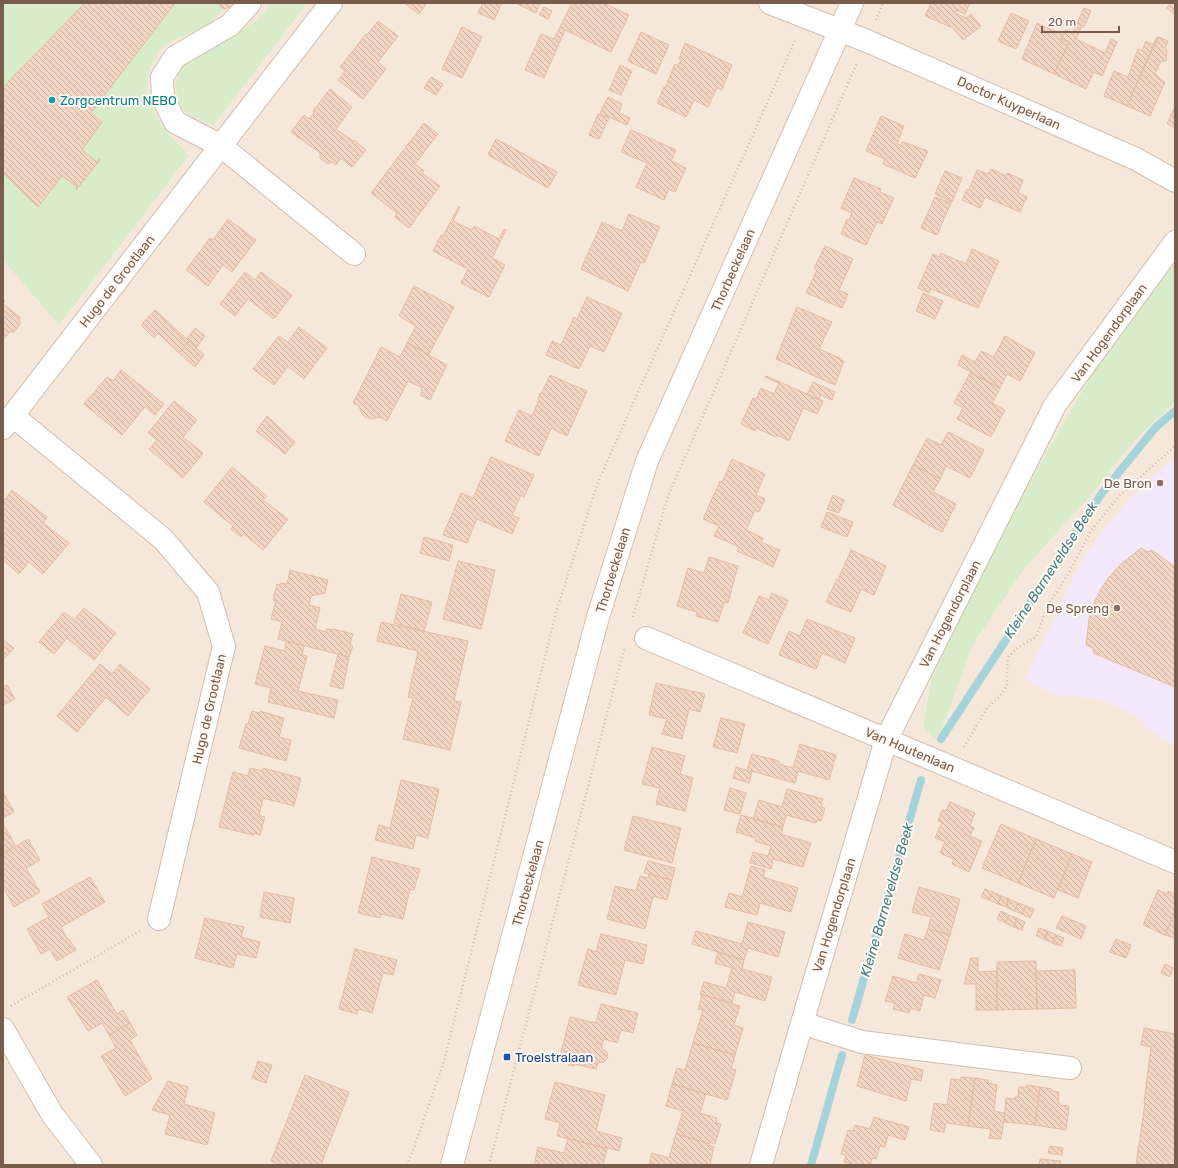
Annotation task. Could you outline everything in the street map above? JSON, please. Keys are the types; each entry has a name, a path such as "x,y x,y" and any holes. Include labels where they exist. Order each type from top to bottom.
{"street":[{"path":"250,3 230,25 176,57 162,77 163,98 175,122 221,146 354,254"},
{"name":"Hugo de Grootlaan","path":"159,919 224,646 208,592 163,539 8,422 330,3"},
{"name":"Doctor Kuyperlaan","path":"770,3 867,41 1136,159 1175,181"},
{"name":"Thorbeckelaan","path":"452,1165 598,617 647,461 852,3"},
{"name":"Van Hogendorplaan","path":"761,1165 886,740 1056,405 1175,242"},
{"name":"Van Houtenlaan","path":"638,630 886,740 1175,862"},
{"path":"802,1023 862,1042 1070,1068"},
{"path":"3,1028 52,1114 91,1165"}],"path":[{"path":"638,630 668,496 883,3"},
{"path":"951,768 987,708 1008,686 1007,667 1009,656 1016,649 1036,637 1048,607 1090,532 1120,495 1175,446"},
{"path":"489,1165 625,646"},
{"path":"10,1007 159,919"}],"shaded area":[{"path":"3,3 1175,3 1175,1165 3,1165"},
{"name":"De Spreng","path":"1175,456 1175,747 1157,736 1136,717 1109,703 1083,697 1053,695 1025,679 1067,589 1085,556 1124,504"}],"green space":[{"path":"3,3 85,3 3,88"},
{"path":"172,3 228,3 208,25 170,42 165,46 153,62 148,76 150,102 155,113 170,135 189,155 59,325 3,260 3,171 86,112"},
{"path":"271,3 307,3 213,126 188,114 177,99 177,79 182,69 202,52 238,33 251,24 266,10"},
{"path":"1175,259 1175,402 1132,443 1090,496 1023,570 973,644 941,731 935,739 923,726 931,680 991,554 1053,441 1103,356"}],"building":[{"name":"Zorgcentrum NEBO","path":"85,3 175,3 91,113 102,122 82,150 97,162 99,159 100,160 76,190 77,187 62,176 38,207 3,173 3,87"},
{"path":"217,3 241,3 224,9"},
{"path":"404,3 427,3 419,14"},
{"path":"483,3 502,3 494,20 478,13"},
{"path":"515,3 540,3 536,13"},
{"path":"572,3 603,3 629,15 611,52 565,30 544,78 525,70 541,34 554,39"},
{"path":"931,3 970,3 965,14 956,10 955,13 966,18 971,14 981,26 963,40 953,28 925,16"},
{"path":"1171,3 1175,3 1175,15 1167,8"},
{"path":"544,7 552,11 548,19 539,15"},
{"path":"1084,8 1091,11 1084,27 1077,23"},
{"path":"1011,13 1029,21 1016,49 998,41"},
{"path":"378,21 398,36 378,62 386,69 363,99 338,80 345,71 340,67"},
{"path":"1037,23 1063,35 1061,39 1069,42 1054,74 1022,59"},
{"path":"1077,23 1082,26 1076,39 1105,53 1111,39 1117,42 1102,76 1094,72 1086,89 1054,74 1069,42 1061,39 1066,30 1073,33"},
{"path":"462,27 482,37 462,78 442,69"},
{"path":"641,32 669,45 656,74 628,61"},
{"path":"1158,37 1168,41 1165,49 1167,50 1166,61 1161,61 1155,74 1165,82 1150,116 1127,106"},
{"path":"1146,41 1154,45 1127,106 1104,96 1114,71 1128,77 1138,49 1142,51"},
{"path":"685,43 732,65 722,90 717,88 708,107 694,100 686,117 657,103 675,64 678,66 681,60 679,59"},
{"path":"620,65 632,71 621,95 609,90"},
{"path":"431,77 443,84 436,95 424,88"},
{"path":"330,89 352,107 336,129 353,141 354,140 366,150 352,167 341,158 336,165 332,162 328,164 320,158 320,153 291,132 304,115 309,119 314,113 313,111"},
{"path":"608,97 622,104 619,113 630,118 627,125 600,113"},
{"path":"1175,106 1175,128 1167,124"},
{"path":"598,114 609,118 599,139 589,135"},
{"path":"881,116 904,126 897,144 900,145 903,142 928,151 915,178 883,164 885,159 866,151"},
{"path":"424,123 438,134 415,164 424,171 422,173 440,186 409,228 395,217 397,213 371,193"},
{"path":"631,130 676,150 671,161 686,168 675,192 669,189 664,200 636,187 647,163 621,152"},
{"path":"496,139 557,172 548,188 488,155"},
{"path":"991,169 1006,176 1007,173 1023,180 1018,193 1027,197 1020,212 985,197 980,208 962,200 967,189 969,190 977,170 988,174"},
{"path":"945,171 962,178 952,202 935,194"},
{"path":"854,178 881,189 880,192 894,198 882,224 877,222 866,245 841,234 847,219 849,220 852,213 841,208"},
{"path":"935,197 951,203 937,235 921,228"},
{"path":"459,206 460,207 453,221 472,230 474,226 499,239 504,229 506,230 492,258 505,265 489,297 461,283 468,269 433,251"},
{"path":"629,214 660,227 644,263 641,262 628,291 581,269 602,222 622,231"},
{"path":"228,219 256,240 232,272 223,265 208,286 186,270 210,238 213,240"},
{"path":"825,246 853,259 839,290 848,294 842,308 806,293 817,270 814,268"},
{"path":"972,249 999,261 978,308 931,289 929,293 918,288 933,254 939,257 941,253 966,264"},
{"path":"245,272 255,280 261,272 292,295 274,319 248,299 235,316 220,304"},
{"path":"414,286 454,307 429,354 407,343 416,326 399,316"},
{"path":"923,293 943,301 935,319 916,311"},
{"path":"587,297 622,313 604,352 590,346 579,369 546,355 552,341 561,345 574,317 577,319"},
{"path":"3,304 21,318 19,320 21,323 13,333 11,331 3,340"},
{"path":"797,307 832,322 819,349 844,361 835,385 776,359"},
{"path":"155,310 189,341 179,353 158,333 154,338 141,325"},
{"path":"299,327 327,348 304,379 288,366 274,385 253,369 279,336 288,342"},
{"path":"195,328 205,336 196,348 187,339"},
{"path":"1005,336 1035,353 1020,381 1007,374 1000,388 958,365 962,355 975,362 981,351 994,357"},
{"path":"189,341 204,355 195,367 179,353"},
{"path":"407,343 447,365 430,400 420,395 422,392 421,387 408,381 387,421 380,417 372,419 365,417 359,406 353,403 381,347 400,357"},
{"path":"121,370 164,404 155,415 145,407 122,435 84,404 107,377 113,381"},
{"path":"970,373 1000,388 992,403 1005,410 991,437 957,419 963,408 954,403"},
{"path":"550,375 587,391 567,436 551,428 539,456 505,441 519,410 532,416 539,400 540,393 541,394"},
{"path":"766,376 823,401 817,414 803,408 789,441 756,428 755,431 741,424 753,398 756,399 761,388 774,394 779,383 765,377"},
{"path":"813,382 835,392 832,400 821,395 819,400 807,395"},
{"path":"174,401 197,420 183,437 203,453 183,478 149,449 157,440 148,433"},
{"path":"267,416 295,442 285,454 256,431"},
{"path":"948,432 984,450 970,478 946,466 940,479 913,465 927,438 941,445"},
{"path":"491,457 534,475 524,497 521,495 512,515 519,518 512,534 477,519 467,543 443,535 461,493 473,498"},
{"path":"732,459 765,474 756,495 765,499 759,512 755,510 746,530 763,538 761,542 780,550 773,567 737,551 739,547 714,536 719,526 703,519 720,481 722,482"},
{"path":"913,465 940,479 933,492 956,504 942,532 893,505"},
{"path":"232,467 267,496 263,500 288,519 263,550 244,534 241,537 231,529 233,526 204,502"},
{"path":"12,490 47,517 43,523 69,543 43,574 29,562 19,574 3,560 3,502"},
{"path":"833,495 844,500 839,513 827,509"},
{"path":"827,512 853,522 847,537 821,527"},
{"path":"424,537 453,545 449,561 420,553"},
{"path":"1141,548 1148,552 1152,550 1175,567 1175,687 1093,653 1093,648 1086,645 1089,619 1093,605 1101,589 1109,577 1121,564"},
{"path":"851,550 886,566 874,595 861,589 851,612 826,602 837,579 838,580"},
{"path":"709,557 738,566 728,603 724,602 718,622 696,616 697,612 677,606 688,568 704,573"},
{"path":"458,561 495,570 481,629 443,619"},
{"path":"290,570 328,580 325,593 311,596 309,605 320,608 315,629 326,632 326,629 333,629 353,634 350,645 353,646 349,657 278,639 282,622 271,619 276,601 273,600 277,584 287,584"},
{"path":"772,593 788,600 768,644 743,633 759,596 769,600"},
{"path":"401,594 432,602 424,631 394,623"},
{"path":"84,608 116,633 94,660 67,638 54,654 39,642 64,612 74,620"},
{"path":"807,619 855,638 845,663 822,653 816,669 779,655 789,631 800,636"},
{"path":"381,622 468,641 454,701 461,702 450,750 403,739 413,698 408,697 418,651 377,641"},
{"path":"3,640 14,648 4,659 3,658"},
{"path":"286,641 304,646 302,655 307,656 298,691 338,700 334,718 268,702 271,688 255,684 265,646 285,651"},
{"path":"338,654 349,657 343,689 330,686"},
{"path":"100,664 112,674 120,664 150,689 128,716 106,697 77,732 57,716"},
{"path":"656,683 705,694 700,712 689,709 682,739 662,734 667,719 649,715"},
{"path":"7,685 15,699 3,705 3,687"},
{"path":"252,711 260,713 260,711 284,718 279,737 291,740 286,761 239,748 246,724 248,724"},
{"path":"721,718 745,724 737,753 713,747"},
{"path":"800,744 836,755 829,780 798,771 795,783 747,770 752,754 779,761 779,764 793,768"},
{"path":"652,747 685,756 680,774 693,778 685,811 656,804 660,788 642,784"},
{"path":"736,767 752,772 749,783 733,778"},
{"path":"250,768 263,771 263,768 301,778 294,806 263,798 259,815 265,817 260,835 219,827 233,772 248,776"},
{"path":"401,780 439,789 428,838 416,835 413,849 375,840 379,825 390,828"},
{"path":"730,788 746,793 740,814 724,810"},
{"path":"787,789 823,799 821,807 825,808 821,821 817,820 816,823 786,815 783,827 753,819 759,800 782,807"},
{"path":"3,792 14,812 3,818"},
{"path":"950,802 975,813 970,826 974,828 970,836 982,841 969,872 952,864 954,859 940,853 945,842 935,838 942,822 938,821 942,810 946,811"},
{"path":"741,815 783,827 781,834 811,843 803,867 773,859 771,869 750,863 753,852 768,856 771,846 755,841 756,838 736,832"},
{"path":"633,816 681,828 672,863 624,850"},
{"path":"3,824 15,845 5,852 3,848"},
{"path":"1001,824 1036,839 1018,883 982,868"},
{"path":"28,839 40,860 26,868 40,892 14,907 3,887 3,854"},
{"path":"1036,839 1072,854 1054,898 1018,883"},
{"path":"1072,854 1092,862 1078,898 1058,890"},
{"path":"372,857 420,869 414,890 410,889 403,919 382,914 380,918 358,913"},
{"path":"648,861 675,868 672,880 644,873"},
{"path":"751,866 765,870 763,877 798,888 791,912 760,903 757,915 725,907 729,893 742,897"},
{"path":"649,874 672,880 667,900 653,896 645,929 607,919 615,886 636,891 640,876 648,878"},
{"path":"90,877 105,902 61,927 68,940 69,939 76,950 57,961 50,949 41,954 27,929 49,917 42,904"},
{"path":"919,887 960,899 950,935 928,929 931,917 912,912"},
{"path":"985,889 993,892 989,900 981,897"},
{"path":"1158,890 1167,894 1168,891 1175,894 1175,911 1165,935 1143,925"},
{"path":"264,892 294,898 290,923 260,917"},
{"path":"993,892 1001,896 998,904 989,900"},
{"path":"1001,896 1009,899 1006,907 998,904"},
{"path":"1009,899 1018,903 1014,911 1006,907"},
{"path":"1018,903 1026,906 1022,914 1014,911"},
{"path":"1026,906 1034,909 1030,918 1022,914"},
{"path":"1001,911 1009,915 1006,923 997,919"},
{"path":"1175,911 1175,938 1165,935"},
{"path":"1009,915 1017,918 1014,927 1006,923"},
{"path":"1062,916 1086,926 1081,939 1056,928"},
{"path":"205,918 244,927 241,937 260,942 256,958 237,954 233,968 195,958"},
{"path":"1017,918 1025,922 1022,930 1014,927"},
{"path":"748,922 785,932 778,957 748,948 744,960 692,944 696,931 742,944"},
{"path":"1039,928 1048,931 1044,939 1036,936"},
{"path":"928,929 950,935 939,970 898,958 905,934 924,940"},
{"path":"1048,931 1056,935 1052,943 1044,939"},
{"path":"601,934 647,945 643,964 625,960 616,995 578,985 588,949 596,952"},
{"path":"1056,935 1064,938 1061,946 1052,943"},
{"path":"1116,939 1131,945 1126,958 1110,952"},
{"path":"355,949 397,960 393,975 383,973 372,1013 358,1009 357,1014 339,1009"},
{"path":"718,952 744,960 742,969 772,977 765,1001 735,992 732,1003 700,994 704,982 726,988 732,968 715,963"},
{"path":"971,958 978,958 978,972 997,971 997,1010 976,1010 976,984 964,984"},
{"path":"1036,961 1037,1009 997,1010 997,962"},
{"path":"1165,964 1173,968 1170,977 1161,973"},
{"path":"1075,970 1076,1008 1037,1009 1036,971"},
{"path":"919,974 941,980 935,998 924,995 920,1011 911,1008 909,1013 893,1009 895,1003 885,1001 893,976 916,983"},
{"path":"97,980 117,1014 123,1010 130,1023 109,1035 102,1023 88,1031 67,997"},
{"path":"700,994 740,1006 734,1025 743,1028 735,1055 693,1043 703,1010 698,1009 702,995"},
{"path":"601,1004 638,1013 633,1033 621,1030 617,1043 604,1039 601,1048 607,1052 608,1057 604,1062 598,1063 596,1069 574,1064 574,1066 568,1065 569,1062 559,1060 570,1017 596,1023"},
{"path":"130,1023 137,1035 130,1040 152,1079 125,1096 101,1056 116,1048 109,1035"},
{"path":"1144,1028 1175,1034 1175,1165 1136,1165 1151,1047 1141,1045"},
{"path":"693,1043 735,1055 731,1069 736,1070 727,1100 672,1084 677,1068 685,1070"},
{"path":"865,1055 923,1070 921,1081 911,1079 906,1101 857,1086"},
{"path":"258,1061 272,1065 266,1083 252,1078"},
{"path":"305,1075 349,1092 321,1165 280,1165 271,1161"},
{"path":"961,1077 975,1078 968,1126 946,1123 944,1132 930,1130 934,1103 947,1105 951,1079 961,1080"},
{"path":"975,1078 988,1080 988,1083 997,1085 994,1111 1005,1113 1001,1139 989,1138 991,1129 968,1126"},
{"path":"168,1081 188,1087 184,1104 215,1113 207,1145 165,1134 170,1115 152,1110"},
{"path":"555,1082 605,1095 596,1131 622,1138 619,1151 557,1136 560,1123 545,1119"},
{"path":"672,1084 706,1094 700,1113 717,1118 716,1123 721,1124 715,1144 710,1142 710,1144 676,1134 683,1111 666,1106"},
{"path":"1027,1085 1040,1087 1035,1125 1004,1122 1006,1098 1015,1099 1015,1097 1018,1097 1019,1087 1027,1087"},
{"path":"1040,1087 1059,1092 1058,1103 1060,1103 1060,1105 1069,1106 1066,1130 1035,1125"},
{"path":"874,1117 909,1127 905,1140 888,1135 885,1147 880,1146 876,1159 872,1158 870,1165 855,1165 844,1162 846,1155 841,1154 848,1130 853,1131 855,1125 870,1129"},
{"path":"676,1134 710,1144 709,1145 714,1147 710,1165 689,1165 683,1163 683,1165 649,1165 652,1153 669,1158"},
{"path":"568,1138 607,1149 603,1165 534,1165 538,1147 564,1153"},
{"path":"1050,1146 1063,1148 1062,1155 1048,1153"},
{"path":"1040,1159 1061,1161 1060,1165 1039,1165"}],"waterway":[{"name":"Kleine Barneveldse Beek","path":"941,739 1102,493 1156,427 1175,411"},
{"name":"Kleine Barneveldse Beek","path":"852,1020 921,780"},
{"name":"Kleine Barneveldse Beek","path":"811,1165 842,1055"}],"place":[{"name":"Zorgcentrum NEBO","path":"52,100"},
{"name":"De Bron","path":"1160,483"},
{"name":"De Spreng","path":"1117,608"},
{"name":"Troelstralaan","path":"507,1057"}]}
